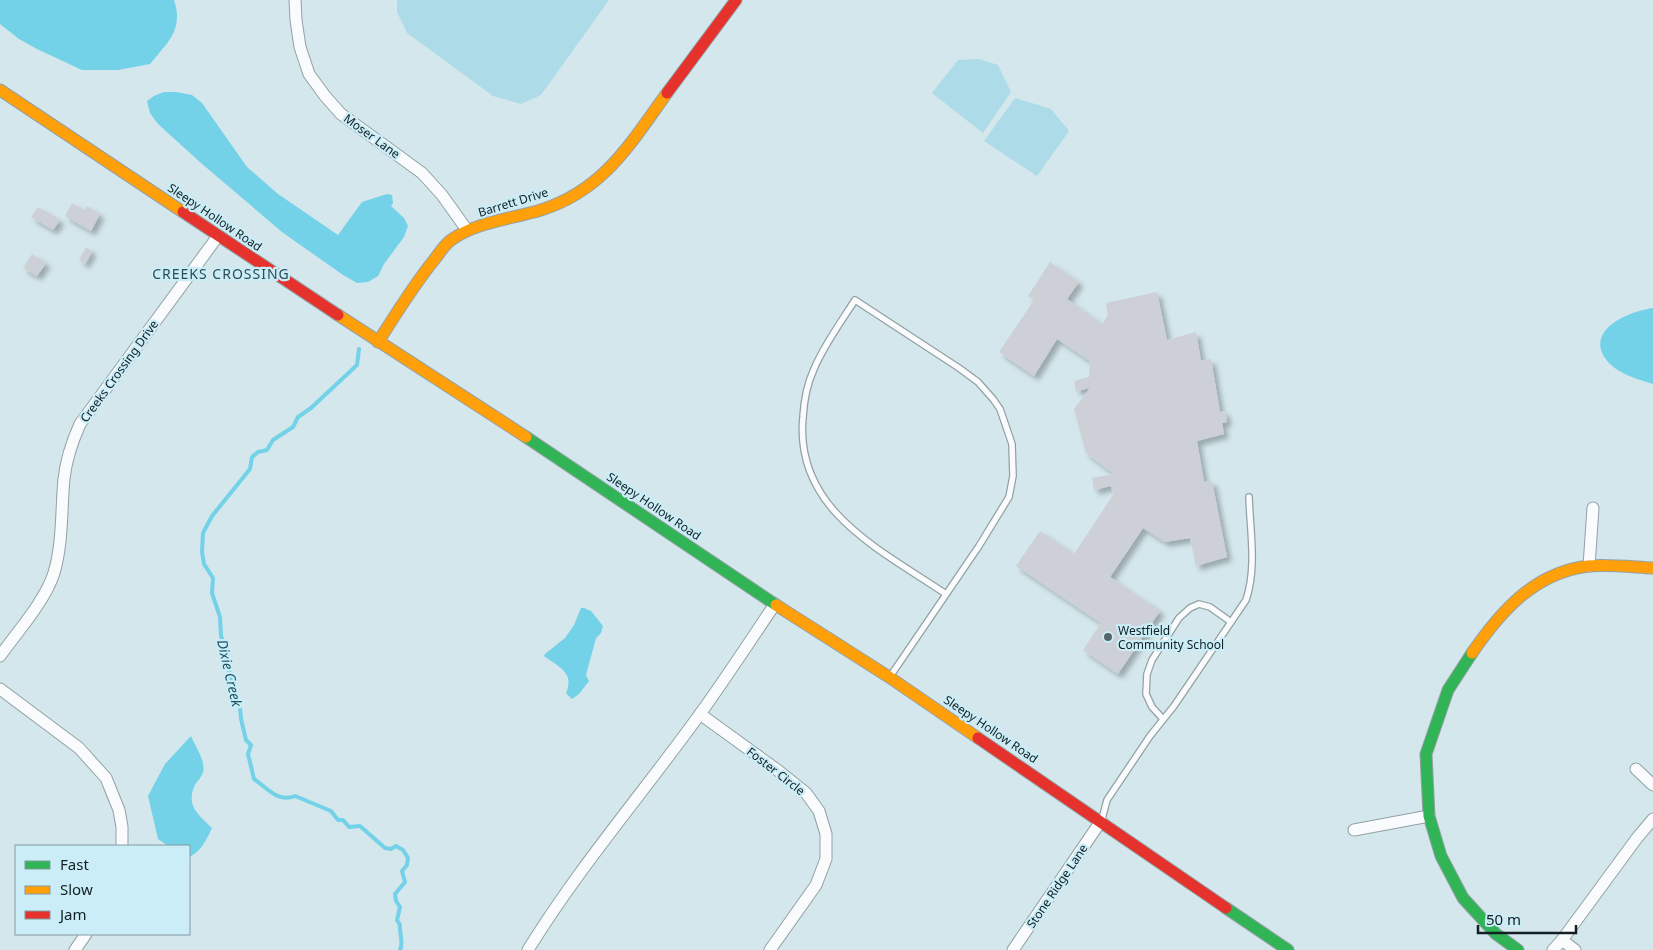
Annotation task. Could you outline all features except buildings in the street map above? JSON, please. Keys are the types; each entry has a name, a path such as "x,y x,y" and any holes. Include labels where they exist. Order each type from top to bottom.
{"street":[{"name":"Moser Lane","path":"294,0 300,46 309,74 325,96 341,114 422,173 442,195 467,230"},
{"name":"Barrett Drive","path":"378,342 414,285 449,242 467,230 543,209 577,194 599,179 621,156 736,0"},
{"name":"Sleepy Hollow Road","path":"0,90 378,342 541,446 775,604 889,677 1288,950"},
{"name":"Creeks Crossing Drive","path":"0,656 45,594 53,574 60,546 64,477 71,445 80,424 218,236"},
{"path":"1589,566 1592,508"},
{"path":"1518,950 1496,934 1463,898 1441,856 1429,816 1426,754 1448,690 1478,644 1501,615 1521,595 1542,580 1564,571 1589,566 1653,568"},
{"path":"528,950 544,924 605,839 700,714 775,604"},
{"path":"0,689 79,748 106,778 119,810 122,827 122,845"},
{"name":"Foster Circle","path":"700,714 806,793 818,811 826,834 826,859 816,885 770,950"},
{"path":"1636,769 1653,785"},
{"path":"1354,830 1429,816"},
{"path":"1553,950 1653,819"},
{"name":"Stone Ridge Lane","path":"1013,950 1101,821"},
{"path":"75,950 85,935"},
{"path":"1562,940 1575,950"}],"lane":[{"path":"889,677 946,594 992,527 1009,497 1012,482 1012,444 1000,409 985,389 974,379 855,300 820,356 807,386 802,423 804,457 821,496 844,522 863,539 946,594"},
{"path":"1101,821 1107,800 1246,600 1251,586 1252,568 1249,496"},
{"path":"1164,720 1152,707 1146,694 1147,674 1152,660 1179,618 1190,608 1199,604 1210,607 1230,622"}],"shaded area":[{"path":"397,0 609,0 541,95 521,104 493,96 407,33 397,12"},
{"path":"979,59 998,65 1011,92 983,133 932,93 958,60"},
{"path":"1015,98 1051,109 1069,131 1037,176 984,141"}],"water":[{"path":"0,0 174,0 177,20 168,42 150,64 118,70 82,70 19,39 0,24"},
{"path":"164,92 192,95 202,103 247,167 278,194 338,235 362,202 387,194 392,195 393,203 391,206 404,218 408,226 404,237 384,264 378,276 368,282 357,283 343,275 282,232 201,163 158,124 150,113 147,101"},
{"path":"1653,308 1653,384 1627,375 1614,368 1605,358 1601,347 1601,338 1606,330 1623,317"},
{"path":"581,608 591,611 603,626 601,633 596,638 586,675 589,681 579,694 572,699 566,693 568,686 567,675 560,667 544,656 565,638 574,625"},
{"path":"191,736 202,758 204,768 192,792 193,804 198,814 212,828 206,841 190,856 190,845 167,845 158,839 148,796 165,764"}],"waterway":[{"name":"Dixie Creek","path":"359,349 357,365 311,408 298,417 293,427 273,440 267,450 258,452 252,457 250,469 212,516 203,533 202,552 204,564 213,578 212,593 220,617 221,636 228,654 228,667 240,708 246,740 251,745 248,754 254,779 278,796 283,798 295,796 331,811 338,820 343,820 349,827 360,826 385,848 391,849 396,846 403,850 408,858 407,865 402,871 405,882 395,894 396,901 400,907 397,920 400,925 402,944 400,950"}],"traffic: fast":[{"path":"526,437 776,605"},
{"path":"1472,653 1448,690 1426,754 1429,816 1441,856 1463,898 1496,934 1518,950"},
{"path":"1226,908 1288,950"}],"traffic: slow":[{"path":"0,90 183,212"},
{"path":"378,342 405,300 448,242 471,229 541,210 563,201 582,190 599,178 614,163 641,130 667,93"},
{"path":"338,315 526,437"},
{"path":"1472,653 1507,609 1521,596 1551,577 1569,570 1588,566 1612,565 1653,568"},
{"path":"776,605 889,677 978,738"}],"traffic: jam":[{"path":"667,93 736,0"},
{"path":"183,212 338,315"},
{"path":"978,738 1226,908"}],"place":[{"name":"Westfield Community School","path":"1108,637"}],"district":[{"name":"CREEKS CROSSING","path":"221,273"}]}
